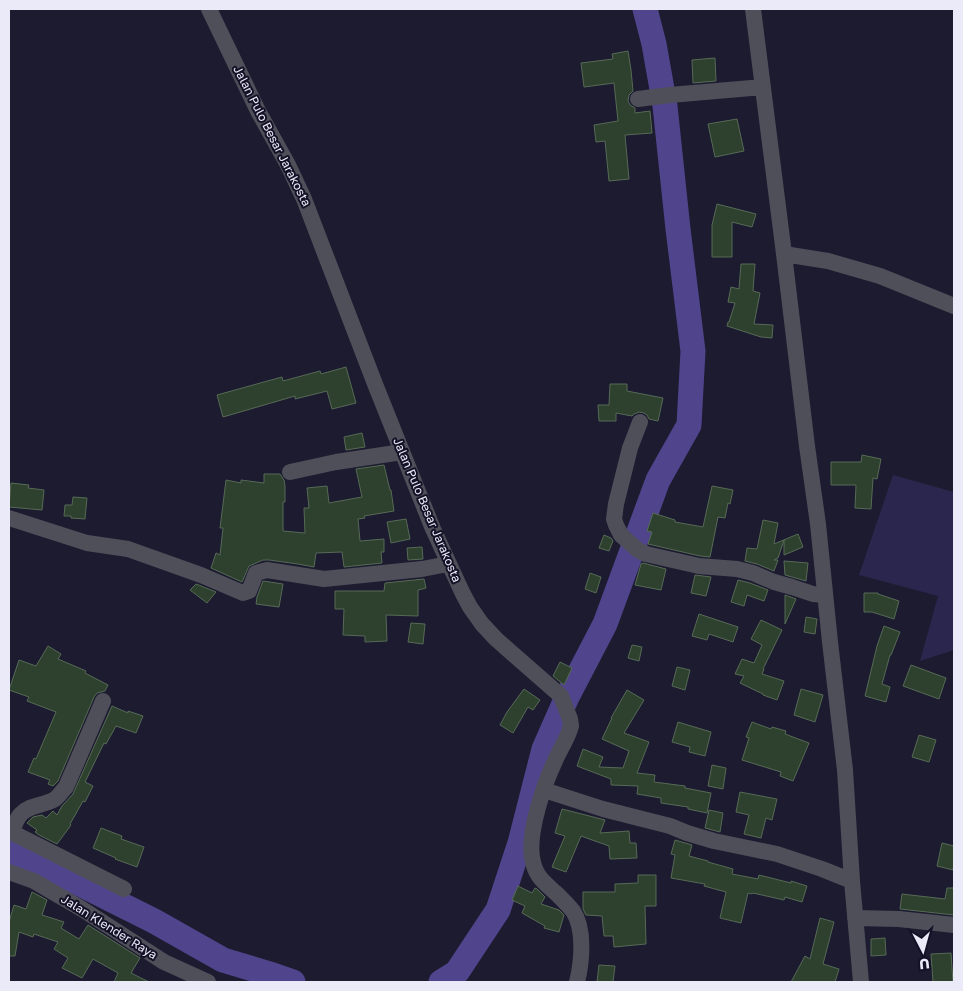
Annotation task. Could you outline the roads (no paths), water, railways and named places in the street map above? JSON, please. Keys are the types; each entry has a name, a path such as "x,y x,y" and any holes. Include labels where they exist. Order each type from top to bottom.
{"street":[{"name":"Jalan Pulo Besar Jarakosta","path":"210,9 304,199 402,452 448,564 470,607 482,624 496,639 561,696 570,722 570,729 554,762 544,790 534,826 532,856 539,878 574,912 581,939 577,982"},
{"path":"753,9 818,524 845,770 852,881 871,919 861,982"},
{"path":"642,98 763,87"},
{"path":"784,254 828,262 880,276 954,306"},
{"path":"640,422 630,448 616,504 614,519 621,535 638,550 646,554 699,566 737,569 813,594 826,595"},
{"path":"290,472 336,462 402,452"},
{"path":"9,518 87,543 128,549 201,575 243,593 249,591 256,573 267,570 324,579 422,569 448,564"},
{"path":"103,701 66,787 54,799 29,807 20,815 10,832 124,889"},
{"path":"544,790 714,841 777,854 852,881"},
{"name":"Jalan Klender Raya","path":"9,872 34,881 82,908 164,962 208,982"},
{"path":"871,919 899,919 954,925"}],"waterway":[{"path":"441,982 457,972 498,910 520,843 544,749 567,697 605,624 658,480 689,425 693,351 665,106 654,44 645,9"},
{"path":"9,851 36,862 154,921 223,960 293,982"}]}
